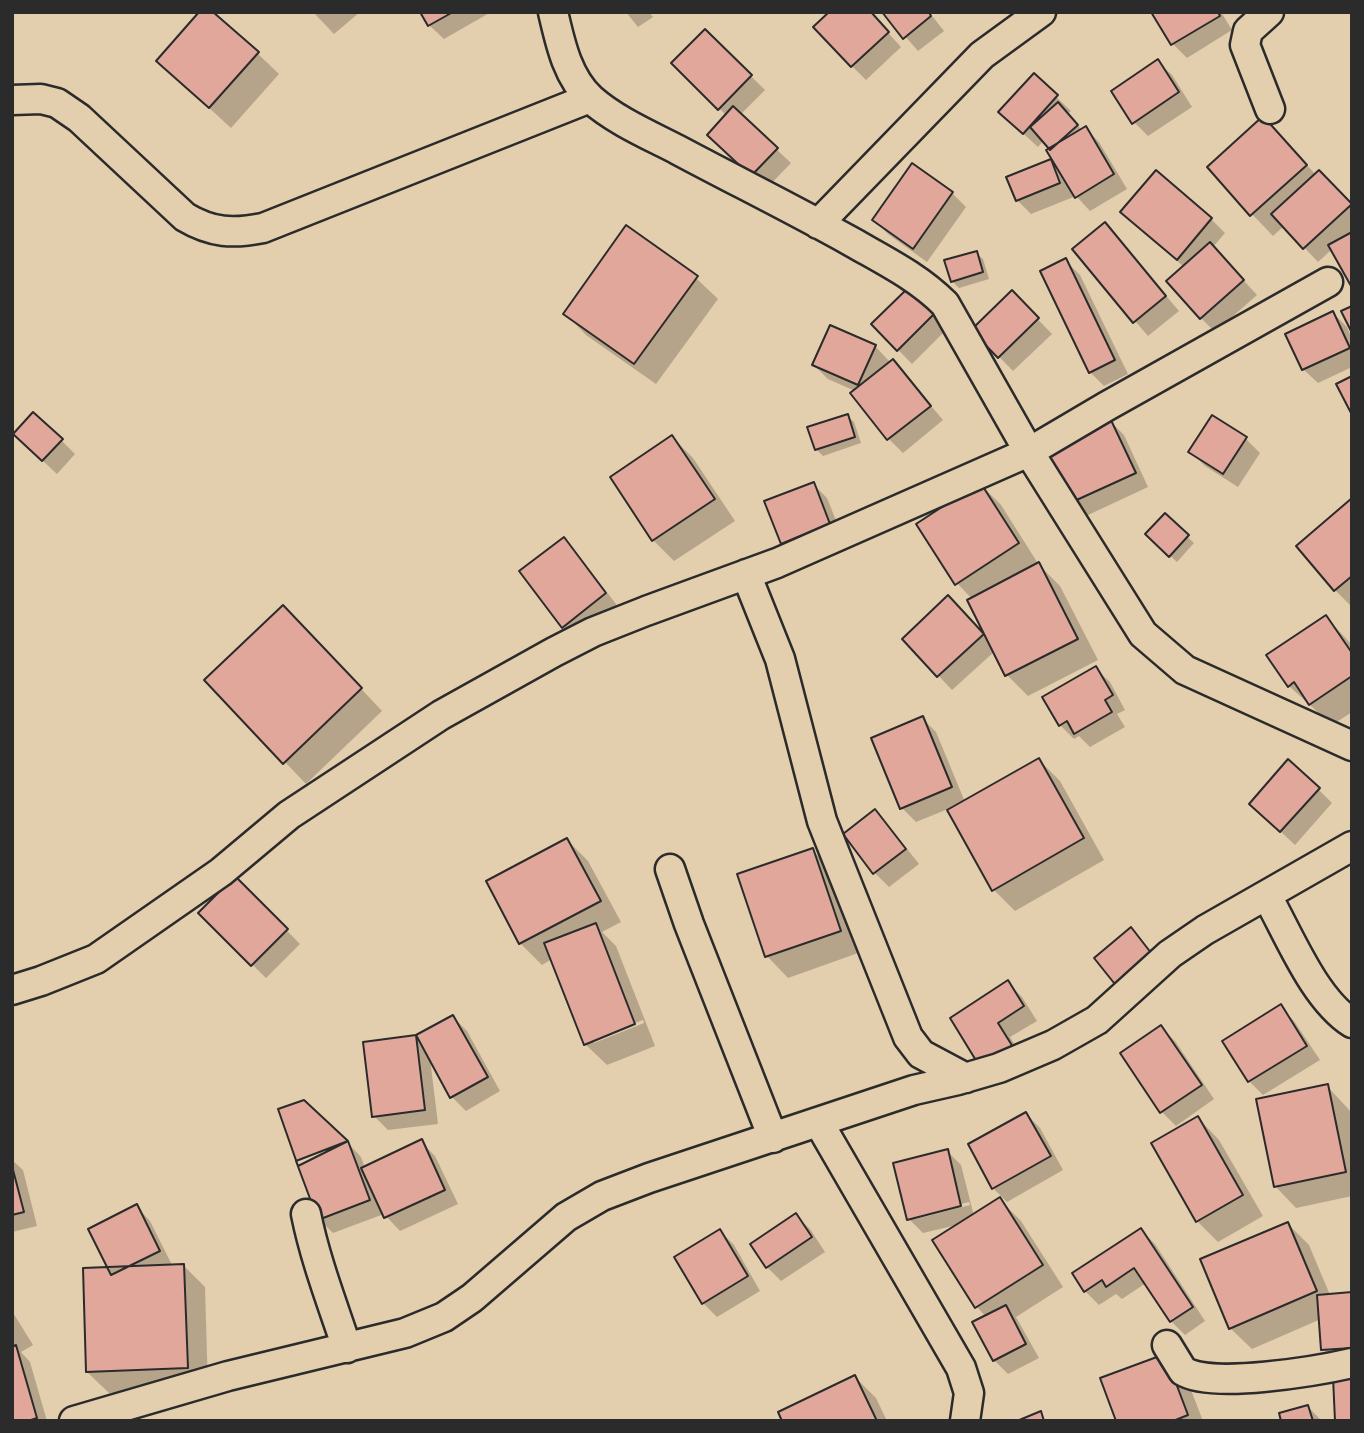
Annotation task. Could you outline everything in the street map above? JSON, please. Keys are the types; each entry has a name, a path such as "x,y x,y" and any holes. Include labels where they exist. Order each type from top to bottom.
{"street":[{"path":"553,12 562,49 573,75 590,98 630,125 818,224 929,287 944,304 1029,452 1143,634 1185,670 1352,746"},
{"path":"818,224 982,55 1041,12"},
{"path":"1269,12 1248,32 1245,45 1270,108"},
{"path":"12,100 41,99 57,103 79,118 186,217 201,227 239,233 263,228 590,98"},
{"path":"12,990 96,959 221,872 289,815 441,715 593,632 746,574 1029,452 1328,282"},
{"path":"746,574 780,659 822,821 897,1012 914,1047 921,1054 966,1078"},
{"path":"74,1421 228,1376 405,1334 444,1317 472,1298 566,1217 602,1196 914,1090 999,1068 1053,1045 1097,1020 1170,954 1205,930 1352,846"},
{"path":"670,869 773,1138"},
{"path":"1267,896 1327,1000 1343,1018 1352,1023"},
{"path":"819,1123 961,1368 969,1393 965,1421"},
{"path":"306,1213 313,1251 347,1348"},
{"path":"1167,1345 1183,1371 1206,1378 1274,1375 1352,1363"}],"building":[{"path":"199,12 213,12 259,52 209,108 156,61"},
{"path":"420,12 453,12 428,26"},
{"path":"829,12 871,12 889,32 851,67 813,27"},
{"path":"882,12 929,12 931,16 903,39"},
{"path":"1151,12 1218,12 1220,16 1171,45"},
{"path":"705,29 752,75 718,110 671,63"},
{"path":"1158,59 1179,92 1132,124 1111,91"},
{"path":"1034,73 1058,95 1023,134 998,112"},
{"path":"1058,102 1078,125 1050,150 1030,127"},
{"path":"733,106 778,148 751,176 707,135"},
{"path":"1263,116 1307,165 1250,216 1207,167"},
{"path":"1086,126 1114,174 1075,198 1046,150"},
{"path":"1051,159 1060,183 1016,201 1006,177"},
{"path":"912,163 953,192 913,249 872,220"},
{"path":"1156,170 1212,218 1177,260 1120,212"},
{"path":"1319,170 1352,204 1303,249 1271,214"},
{"path":"1105,222 1166,296 1133,323 1072,249"},
{"path":"626,225 698,276 634,364 563,314"},
{"path":"1352,232 1352,285 1351,286 1328,245"},
{"path":"1210,242 1244,280 1200,319 1166,281"},
{"path":"977,251 983,272 951,282 944,260"},
{"path":"1066,258 1115,360 1089,373 1040,271"},
{"path":"909,287 935,313 897,351 871,324"},
{"path":"1012,290 1039,318 998,358 971,330"},
{"path":"1352,306 1352,333 1341,311"},
{"path":"1333,311 1350,348 1302,370 1285,334"},
{"path":"830,325 876,345 858,385 812,365"},
{"path":"893,359 931,406 887,440 850,393"},
{"path":"1352,376 1352,413 1351,413 1336,384"},
{"path":"33,412 63,439 42,461 13,434"},
{"path":"848,414 855,437 815,450 807,427"},
{"path":"1212,415 1247,437 1223,474 1188,452"},
{"path":"1110,418 1136,473 1070,503 1045,449"},
{"path":"672,435 715,499 652,541 610,477"},
{"path":"814,482 830,524 781,544 764,501"},
{"path":"980,482 1019,543 955,585 916,524"},
{"path":"1352,498 1352,576 1334,591 1296,546"},
{"path":"1165,513 1189,535 1169,557 1145,534"},
{"path":"564,537 606,593 562,628 519,571"},
{"path":"1039,562 1078,639 1005,676 967,600"},
{"path":"948,595 984,634 937,677 902,639"},
{"path":"283,605 362,688 283,764 204,680"},
{"path":"1326,615 1352,653 1352,676 1309,705 1294,682 1288,687 1266,655"},
{"path":"1096,666 1113,695 1105,700 1112,712 1074,734 1067,721 1059,726 1042,697"},
{"path":"923,716 952,787 900,809 871,738"},
{"path":"1039,758 1084,838 992,891 947,810"},
{"path":"1288,759 1320,788 1280,832 1249,804"},
{"path":"875,809 906,849 873,874 843,834"},
{"path":"567,838 601,901 519,944 486,881"},
{"path":"813,848 841,931 765,957 737,874"},
{"path":"235,876 288,929 251,966 198,913"},
{"path":"596,923 635,1024 584,1045 544,943"},
{"path":"1131,927 1155,958 1118,988 1094,958"},
{"path":"1008,980 1024,1006 998,1023 1013,1047 980,1067 950,1018"},
{"path":"1281,1004 1307,1046 1248,1082 1222,1041"},
{"path":"453,1015 488,1077 450,1098 416,1035"},
{"path":"1161,1025 1202,1085 1160,1113 1120,1053"},
{"path":"416,1035 425,1110 372,1117 363,1042"},
{"path":"1328,1084 1346,1172 1274,1187 1256,1099"},
{"path":"304,1100 348,1141 298,1166 278,1109"},
{"path":"1026,1112 1051,1156 992,1189 968,1144"},
{"path":"1198,1116 1243,1195 1196,1222 1151,1143"},
{"path":"422,1139 445,1190 384,1218 361,1168"},
{"path":"348,1141 370,1200 318,1220 296,1161"},
{"path":"948,1149 961,1206 907,1220 893,1163"},
{"path":"12,1166 24,1212 12,1215"},
{"path":"1000,1197 1043,1265 975,1308 932,1240"},
{"path":"137,1204 160,1251 111,1275 88,1229"},
{"path":"796,1213 812,1237 766,1268 750,1244"},
{"path":"1288,1222 1317,1291 1229,1329 1200,1259"},
{"path":"1141,1228 1193,1307 1170,1322 1134,1268 1106,1287 1102,1280 1084,1292 1072,1273"},
{"path":"720,1229 748,1276 702,1304 674,1257"},
{"path":"184,1264 188,1368 86,1372 83,1268"},
{"path":"1352,1292 1352,1348 1321,1350 1317,1295"},
{"path":"1006,1305 1026,1344 993,1361 972,1322"},
{"path":"16,1345 37,1418 28,1421 12,1421 12,1347"},
{"path":"1165,1354 1188,1415 1173,1421 1116,1421 1100,1378"},
{"path":"855,1375 877,1421 782,1421 778,1412"},
{"path":"1352,1376 1352,1421 1335,1421 1333,1377"},
{"path":"1308,1405 1313,1421 1281,1421 1279,1413"},
{"path":"1041,1411 1044,1421 1017,1421"}]}
